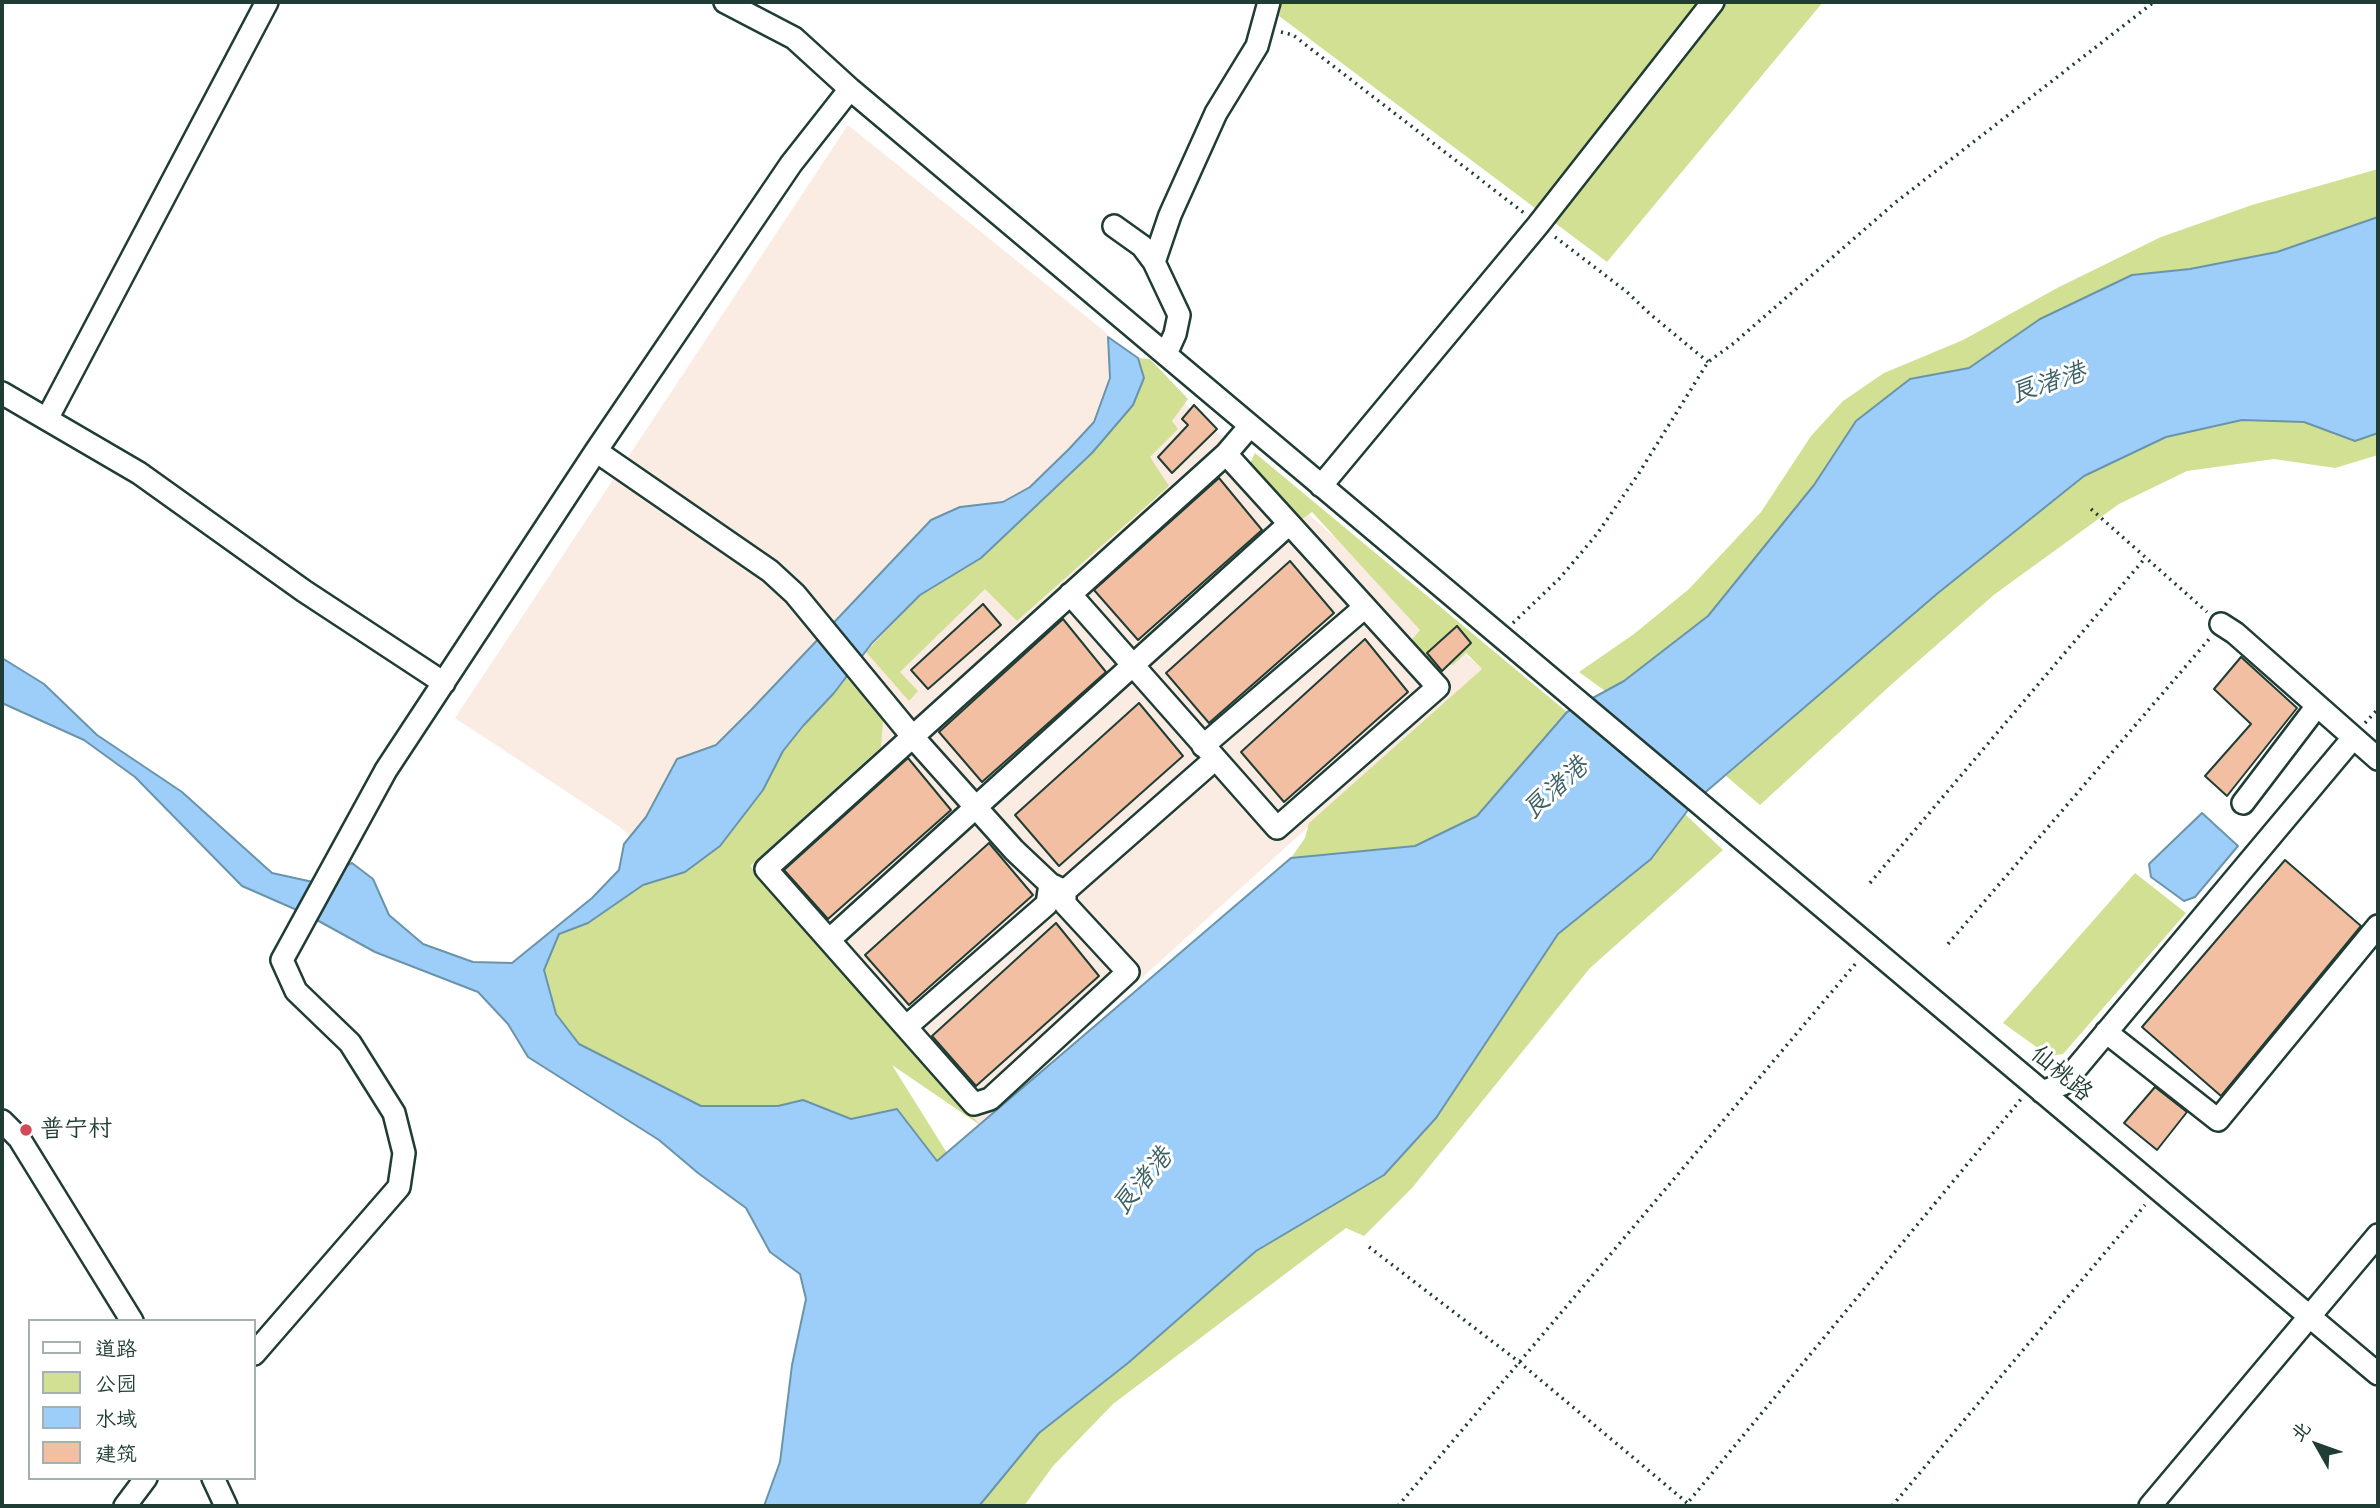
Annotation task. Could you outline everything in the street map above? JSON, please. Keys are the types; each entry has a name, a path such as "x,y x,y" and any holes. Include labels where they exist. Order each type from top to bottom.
{"street":[{"path":"47,419 267,2"},
{"name":"仙桃路","path":"725,2 794,38 850,89 2378,1374"},
{"path":"1154,262 1170,215 1216,113 1257,46 1269,2"},
{"path":"1321,486 1538,225 1713,2"},
{"path":"256,1352 399,1188 404,1153 394,1113 350,1043 296,991 282,960 386,770 791,164 850,89"},
{"path":"1114,226 1142,246 1154,262 1179,314 1175,334 1166,354"},
{"path":"2,393 139,473 304,592 444,682"},
{"path":"596,452 770,571 795,594 912,736 1014,850 1058,888 1065,904 1128,972 990,1100 974,1104 766,869 912,736 1226,454 1251,426"},
{"path":"1070,594 1277,828 1438,687 1226,454"},
{"path":"829,940 1289,524"},
{"path":"906,1027 1047,904 1058,888 1365,607"},
{"path":"2221,624 2235,632 2378,759"},
{"path":"2243,803 2317,706"},
{"path":"2038,1088 2063,1084 2353,738"},
{"path":"2106,1032 2218,1119 2378,926"},
{"path":"2,1121 19,1138 131,1319"},
{"path":"2150,1506 2378,1235"},
{"path":"125,1506 144,1480"},
{"path":"214,1480 226,1506"}],"path":[{"path":"1499,636 1560,578 1597,534 1639,473 1707,362 1734,343 1896,202 2154,2"},
{"path":"1262,27 1293,35 1627,292 1707,362"},
{"path":"1948,944 2221,624 2091,509"},
{"path":"1870,883 2146,557"},
{"path":"1398,1506 1870,947"},
{"path":"1369,1247 1519,1362 1688,1505 2038,1088"},
{"path":"1892,1506 2158,1189"}],"shaded area":[{"path":"848,125 1098,326 1482,669 980,1125 617,825 455,718"}],"green space":[{"path":"1282,2 1823,2 1607,262 1279,16"},
{"path":"2378,169 2378,217 2277,252 2190,269 2132,275 2040,319 1969,368 1910,379 1856,421 1814,485 1708,616 1624,681 1605,691 1579,672 1634,634 1689,589 1761,512 1811,436 1843,401 1884,373 1963,340 2059,287 2161,237 2252,205"},
{"path":"1138,358 1150,359 1188,399 1172,421 1178,429 1150,457 1169,486 1017,621 985,589 900,672 918,691 909,701 866,652 920,595 981,558 1093,453 1133,405 1144,378"},
{"path":"2198,421 2304,422 2355,441 2378,433 2378,455 2335,468 2274,459 2187,471 2119,504 1995,594 1760,805 1726,776 1938,593 2084,476"},
{"path":"1255,453 1567,712 1477,816 1415,846 1291,858 1305,838 1309,823 1482,669 1466,653 1453,665 1430,663 1410,642 1420,630 1312,512 1297,523 1250,463"},
{"path":"846,677 883,721 881,747 750,866 980,1125 892,1065 947,1153 937,1161 896,1109 851,1119 803,1100 778,1106 701,1106 579,1044 556,1014 544,970 558,934 588,923 643,885 685,872 763,790 783,751"},
{"path":"1685,814 1723,850 1590,968 1412,1188 1364,1236 1346,1228 1113,1404 1053,1466 1024,1506 979,1506 1039,1433 1128,1363 1256,1251 1384,1175 1436,1118 1558,934 1651,859"},
{"path":"2135,873 2186,913 2063,1054 2049,1056 2003,1023"}],"water":[{"name":"良渚港","path":"2378,217 2378,433 2355,441 2304,422 2242,420 2166,437 2084,476 1938,593 1694,802 1651,859 1558,934 1436,1118 1384,1175 1256,1251 1128,1363 1039,1433 979,1506 764,1506 780,1462 792,1365 806,1299 800,1274 770,1252 746,1208 659,1140 528,1057 508,1024 478,992 375,952 306,914 242,886 135,777 84,740 2,703 2,658 44,684 97,735 182,792 272,873 313,882 352,863 373,879 389,915 423,944 473,962 512,963 592,898 619,870 624,844 646,817 677,759 716,745 931,520 960,507 1003,502 1030,487 1069,449 1094,422 1110,378 1108,337 1138,358 1144,378 1133,405 1092,453 981,558 920,595 872,643 834,693 783,751 763,790 720,846 685,872 643,885 588,923 559,934 544,970 556,1014 579,1044 701,1106 778,1106 803,1100 851,1119 897,1109 937,1161 1291,858 1415,846 1477,816 1567,712 1624,681 1708,616 1814,485 1856,421 1910,379 1969,368 2040,319 2132,275 2190,269 2277,252"},
{"path":"2202,813 2238,846 2195,897 2184,901 2151,877 2149,864"}],"building":[{"path":"1194,405 1217,429 1172,473 1158,457 1188,425 1182,419"},
{"path":"1219,478 1262,530 1138,640 1094,590"},
{"path":"1290,561 1334,613 1209,723 1166,673"},
{"path":"983,604 1001,625 928,689 911,670"},
{"path":"1063,619 1106,672 982,782 939,732"},
{"path":"1457,626 1471,643 1442,671 1427,653"},
{"path":"1365,639 1408,692 1284,802 1241,752"},
{"path":"2241,657 2297,708 2227,796 2205,776 2251,724 2214,689"},
{"path":"1139,703 1183,756 1059,866 1015,815"},
{"path":"908,758 951,810 828,919 784,870"},
{"path":"989,843 1033,895 909,1005 865,955"},
{"path":"2285,860 2361,926 2221,1096 2142,1027"},
{"path":"1056,923 1099,976 976,1086 932,1036"},
{"path":"2155,1087 2187,1112 2157,1150 2124,1123"}],"place":[{"name":"普宁村","path":"26,1130"}]}
